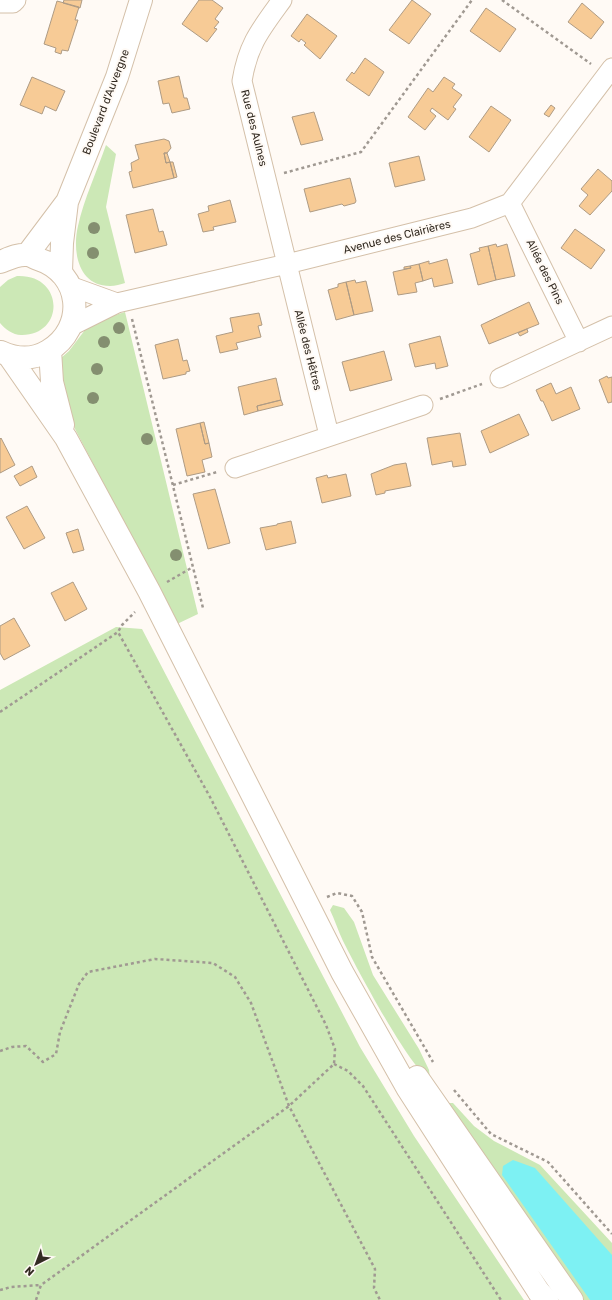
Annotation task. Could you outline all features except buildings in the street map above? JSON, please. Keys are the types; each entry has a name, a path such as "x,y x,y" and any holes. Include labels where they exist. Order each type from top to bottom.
{"main road":[{"name":"Boulevard d'Auvergne","path":"71,326 74,319 75,302 66,279 62,243 67,202 117,77 141,0"},
{"name":"Boulevard d'Auvergne","path":"9,258 67,202"},
{"path":"9,258 47,262 66,279"},
{"path":"5,354 26,358 42,355 56,346 67,334 71,326"},
{"path":"50,350 52,382 66,438"},
{"path":"5,354 66,438 149,591 342,972 408,1089 543,1297"},
{"path":"342,972 505,1202 572,1300"}],"street":[{"path":"0,3 13,3 16,0"},
{"name":"Rue des Aulnes","path":"282,0 258,34 246,60 242,81 287,264"},
{"path":"510,203 609,72"},
{"name":"Avenue des Clairières","path":"71,326 124,308 287,264 472,218 510,203"},
{"name":"Allée des Pins","path":"510,203 579,342"},
{"name":"Allée des Hêtres","path":"287,264 329,435"},
{"path":"66,279 124,308"},
{"path":"500,378 612,326"},
{"path":"235,468 329,435 423,405"}],"path":[{"path":"266,178 361,152 472,0"},
{"path":"502,0 609,72"},
{"path":"124,308 173,485 203,608"},
{"path":"423,405 500,378"},
{"path":"173,485 235,468"},
{"path":"160,585 193,567"},
{"path":"0,712 118,632 122,625 135,613 134,606"},
{"path":"0,1290 11,1286 41,1285 289,1106 334,1064 335,1049 326,1025 210,797 118,632"},
{"path":"308,904 337,892 352,896 362,912 372,957 421,1044 437,1068"},
{"path":"0,1051 12,1046 26,1046 43,1062 56,1054 60,1032 73,998 79,984 88,972 155,959 213,963 235,977 251,1003 289,1106 375,1269 374,1288 380,1300"},
{"path":"334,1064 348,1071 363,1086 501,1300"},
{"path":"450,1086 491,1134 548,1162 612,1234"},
{"path":"36,1300 41,1285"}],"green space":[{"path":"106,145 116,154 106,207 125,283 110,286 99,284 84,274 77,256 76,246 78,226 87,195"},
{"path":"17,276 33,278 44,285 51,294 54,305 52,316 46,326 35,333 21,335 15,334 0,323 0,287 8,280"},
{"path":"125,312 198,614 177,624 75,429 57,381 61,358 69,351 88,326 102,319"},
{"path":"116,627 142,629 360,1047 414,1136 524,1300 0,1300 0,690"},
{"path":"333,905 344,908 354,922 373,975 419,1049 429,1070 430,1079 421,1072 410,1057 397,1038 371,993 341,937 330,910"},
{"path":"446,1103 453,1103 474,1126 494,1141 540,1165 612,1243 612,1300 579,1300"}],"water":[{"path":"513,1160 535,1168 612,1255 612,1300 590,1300 502,1175 503,1166"}]}
